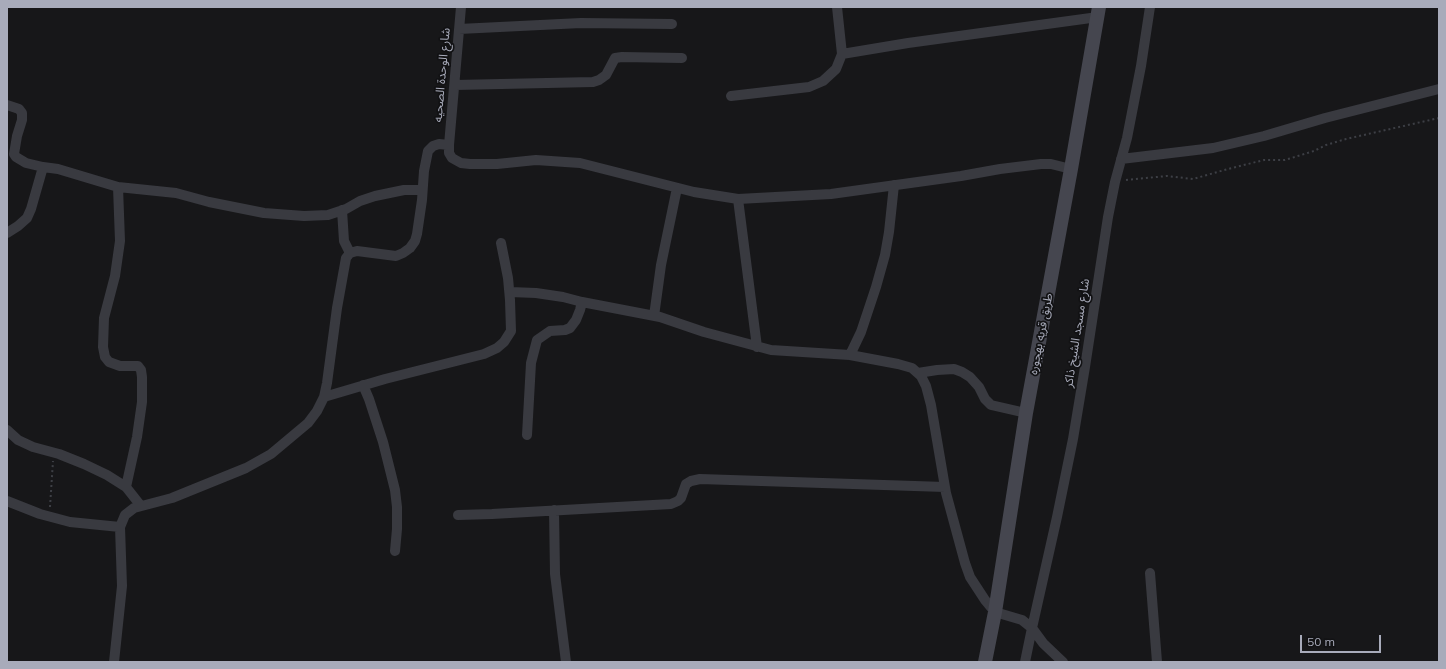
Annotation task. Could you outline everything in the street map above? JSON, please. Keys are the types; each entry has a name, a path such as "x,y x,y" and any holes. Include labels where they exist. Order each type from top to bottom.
{"street":[{"name":"شارع الوحدة الصحيه","path":"449,145 461,7"},
{"path":"731,96 809,87 823,81 836,69 842,54 837,7"},
{"name":"شارع مسجد الشيخ ذاكر","path":"1025,662 1073,439 1108,217 1135,99 1150,7"},
{"path":"842,54 1098,12"},
{"name":"طريق قريه بهجوره","path":"985,662 998,613 1026,413 1098,12"},
{"path":"459,29 581,24 672,24"},
{"path":"455,85 593,82 606,75 615,58 682,58"},
{"path":"1122,159 1213,148 1264,136 1324,118 1439,89"},
{"path":"7,105 19,109 22,113 22,120 17,136 14,154 16,157 26,163 58,169 118,186 176,193 209,202 264,213 314,216 328,215 375,196 404,190 422,190"},
{"path":"114,662 122,586 120,527 125,515 134,508 172,498 208,485 246,468 271,454 308,423 317,411 324,397 346,258 350,253 357,251 396,256 410,248 415,241 417,234 424,172 428,151 433,146 439,144 449,145 449,153 452,158 461,163 496,164 536,160 580,163 677,188 708,195 738,199 831,194 961,176 1000,168 1041,164 1051,164 1071,169"},
{"path":"7,233 27,218 32,209 43,167"},
{"path":"850,355 860,332 885,255 894,185"},
{"path":"118,186 120,221 119,248 115,276 104,318 103,347 105,357 109,362 120,366 138,366 141,370 142,402 137,437 126,487"},
{"path":"654,316 661,265 677,188"},
{"path":"738,199 756,347"},
{"path":"342,210 344,241 350,253"},
{"path":"324,397 363,385 484,354 497,348 504,342 511,331 510,292 501,244"},
{"path":"510,292 536,293 563,297 654,316 756,347 771,350 850,355 912,368 921,376 926,386 931,406 945,487 970,577 985,600 998,613 1022,620 1032,628 1043,643 1062,662"},
{"path":"527,435 531,363 537,340 550,331 565,330 570,328 576,320 582,302"},
{"path":"918,373 954,369 970,377 991,405 1026,413"},
{"path":"363,385 383,442 395,490 397,507 395,551"},
{"path":"7,430 18,440 33,447 84,464 107,475 126,487 141,506"},
{"path":"458,515 671,504 678,502 681,498 686,484 700,479 945,487"},
{"path":"7,501 70,522 120,527"},
{"path":"554,510 555,574 566,662"},
{"path":"1150,573 1157,662"}],"path":[{"path":"1115,182 1167,176 1193,179 1264,160 1285,160 1346,139 1439,118"},
{"path":"49,516 53,453"}]}
